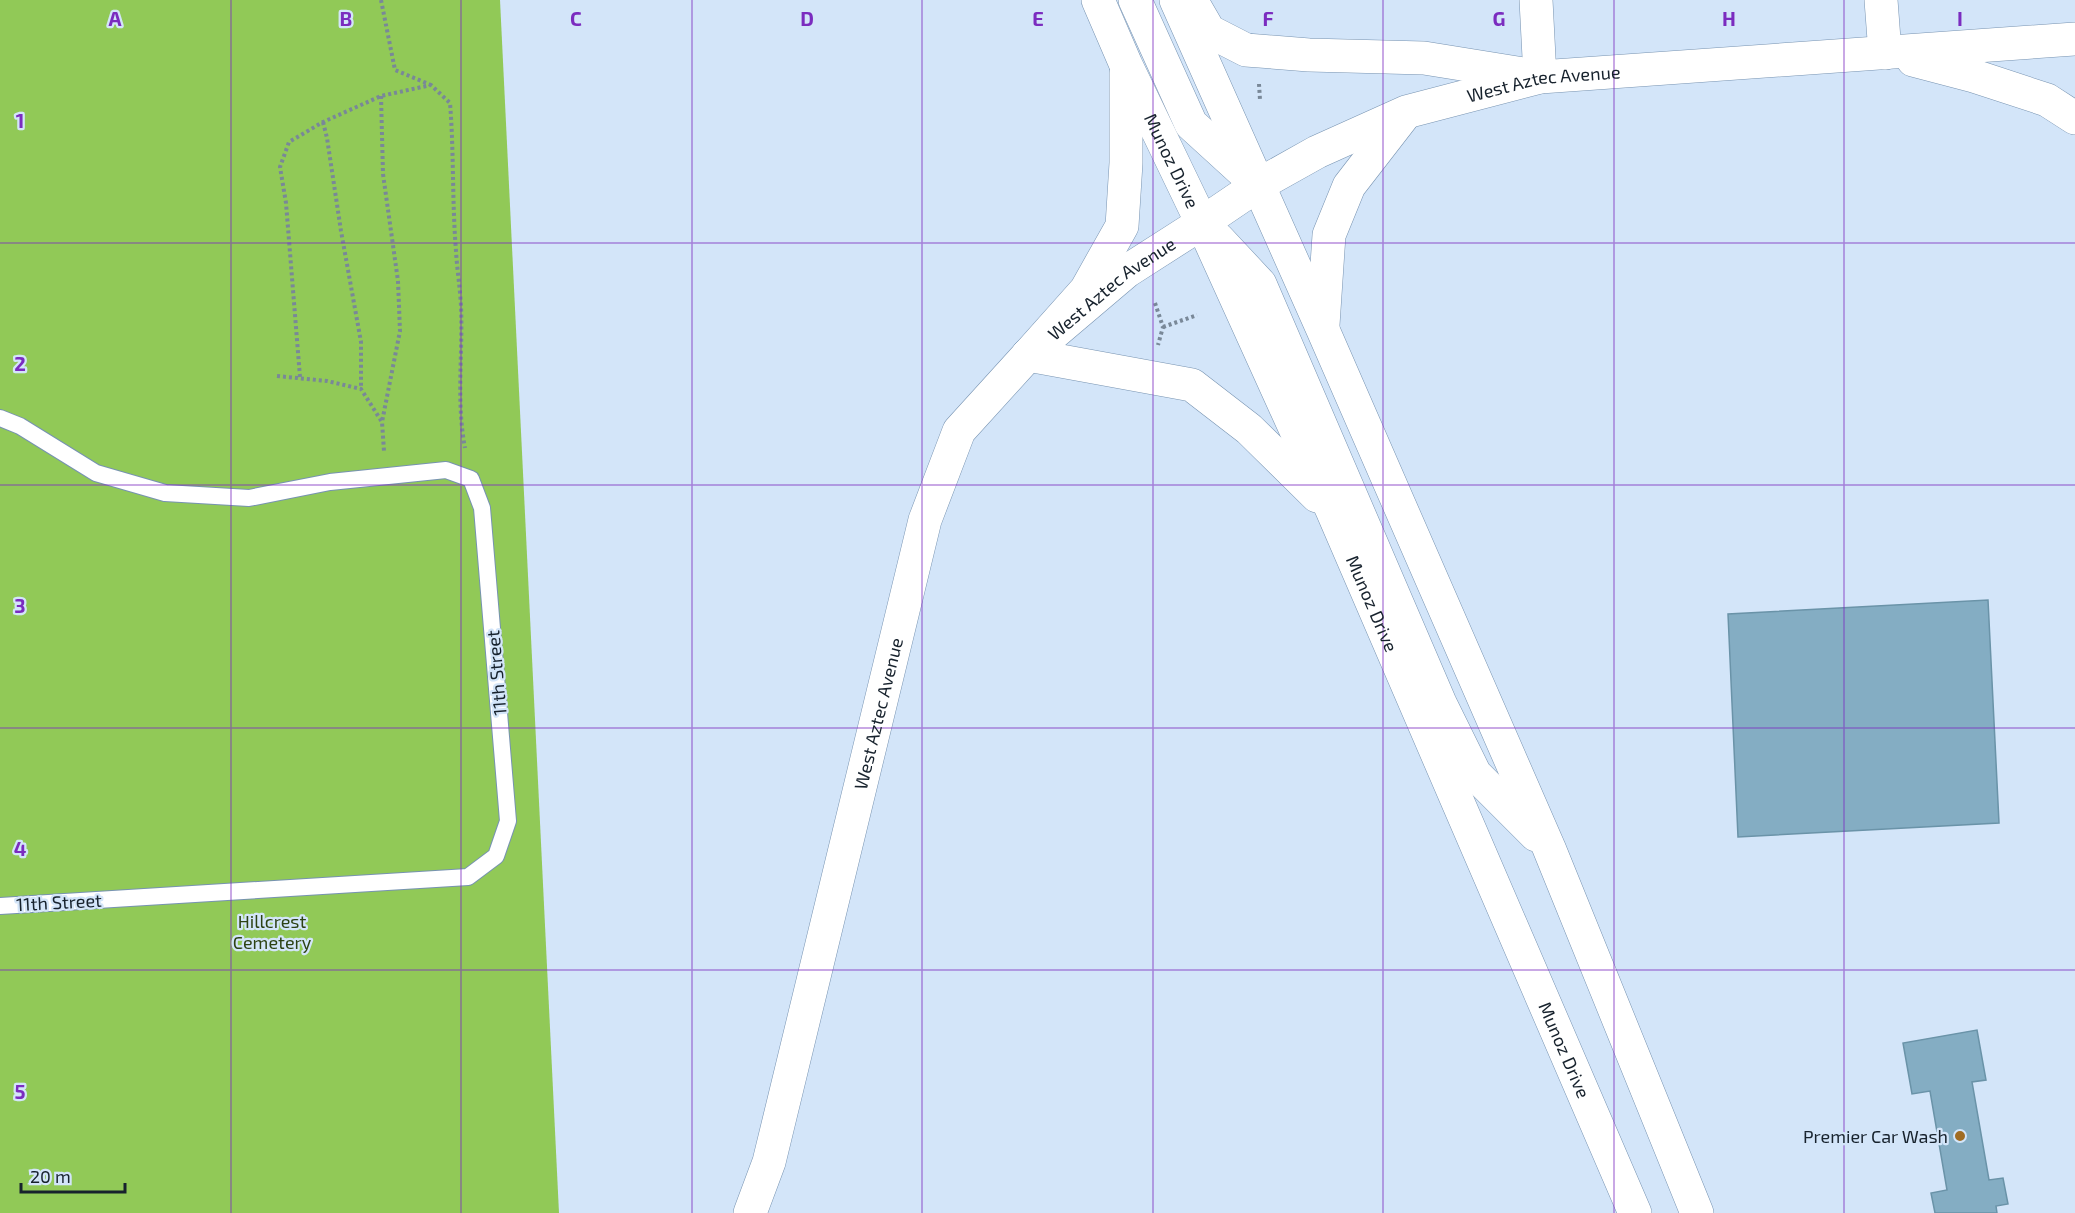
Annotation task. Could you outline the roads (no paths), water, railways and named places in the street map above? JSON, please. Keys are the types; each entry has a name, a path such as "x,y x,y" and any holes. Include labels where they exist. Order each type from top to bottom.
{"main road":[{"name":"Munoz Drive","path":"1098,0 1332,510 1635,1213"},
{"path":"1135,0 1191,124 1258,185"},
{"path":"1176,0 1549,848 1697,1213"},
{"path":"1191,0 1209,31 1246,50 1309,55 1424,58 1540,77 1536,0"},
{"path":"1881,0 1885,53 1974,76 2048,100 2075,118"},
{"name":"West Aztec Avenue","path":"750,1213 769,1162 925,520 959,432 1028,356 1127,271 1258,185 1317,152 1406,112 1540,77 2075,39"},
{"path":"1028,356 1086,290 1122,226 1126,163 1126,65"},
{"path":"1323,330 1329,235 1349,186 1406,112"},
{"path":"1202,223 1260,284 1440,703 1475,774 1549,848"},
{"path":"1028,356 1192,385 1249,429 1332,510"}],"lane":[{"name":"11th Street","path":"0,418 20,426 96,473 165,493 249,498 330,482 446,470 471,479 482,508 508,821 496,856 468,877 0,906"}],"place":[{"name":"Premier Car Wash","path":"1960,1136"}],"park label":[{"name":"Hillcrest Cemetery","path":"272,931"}]}
